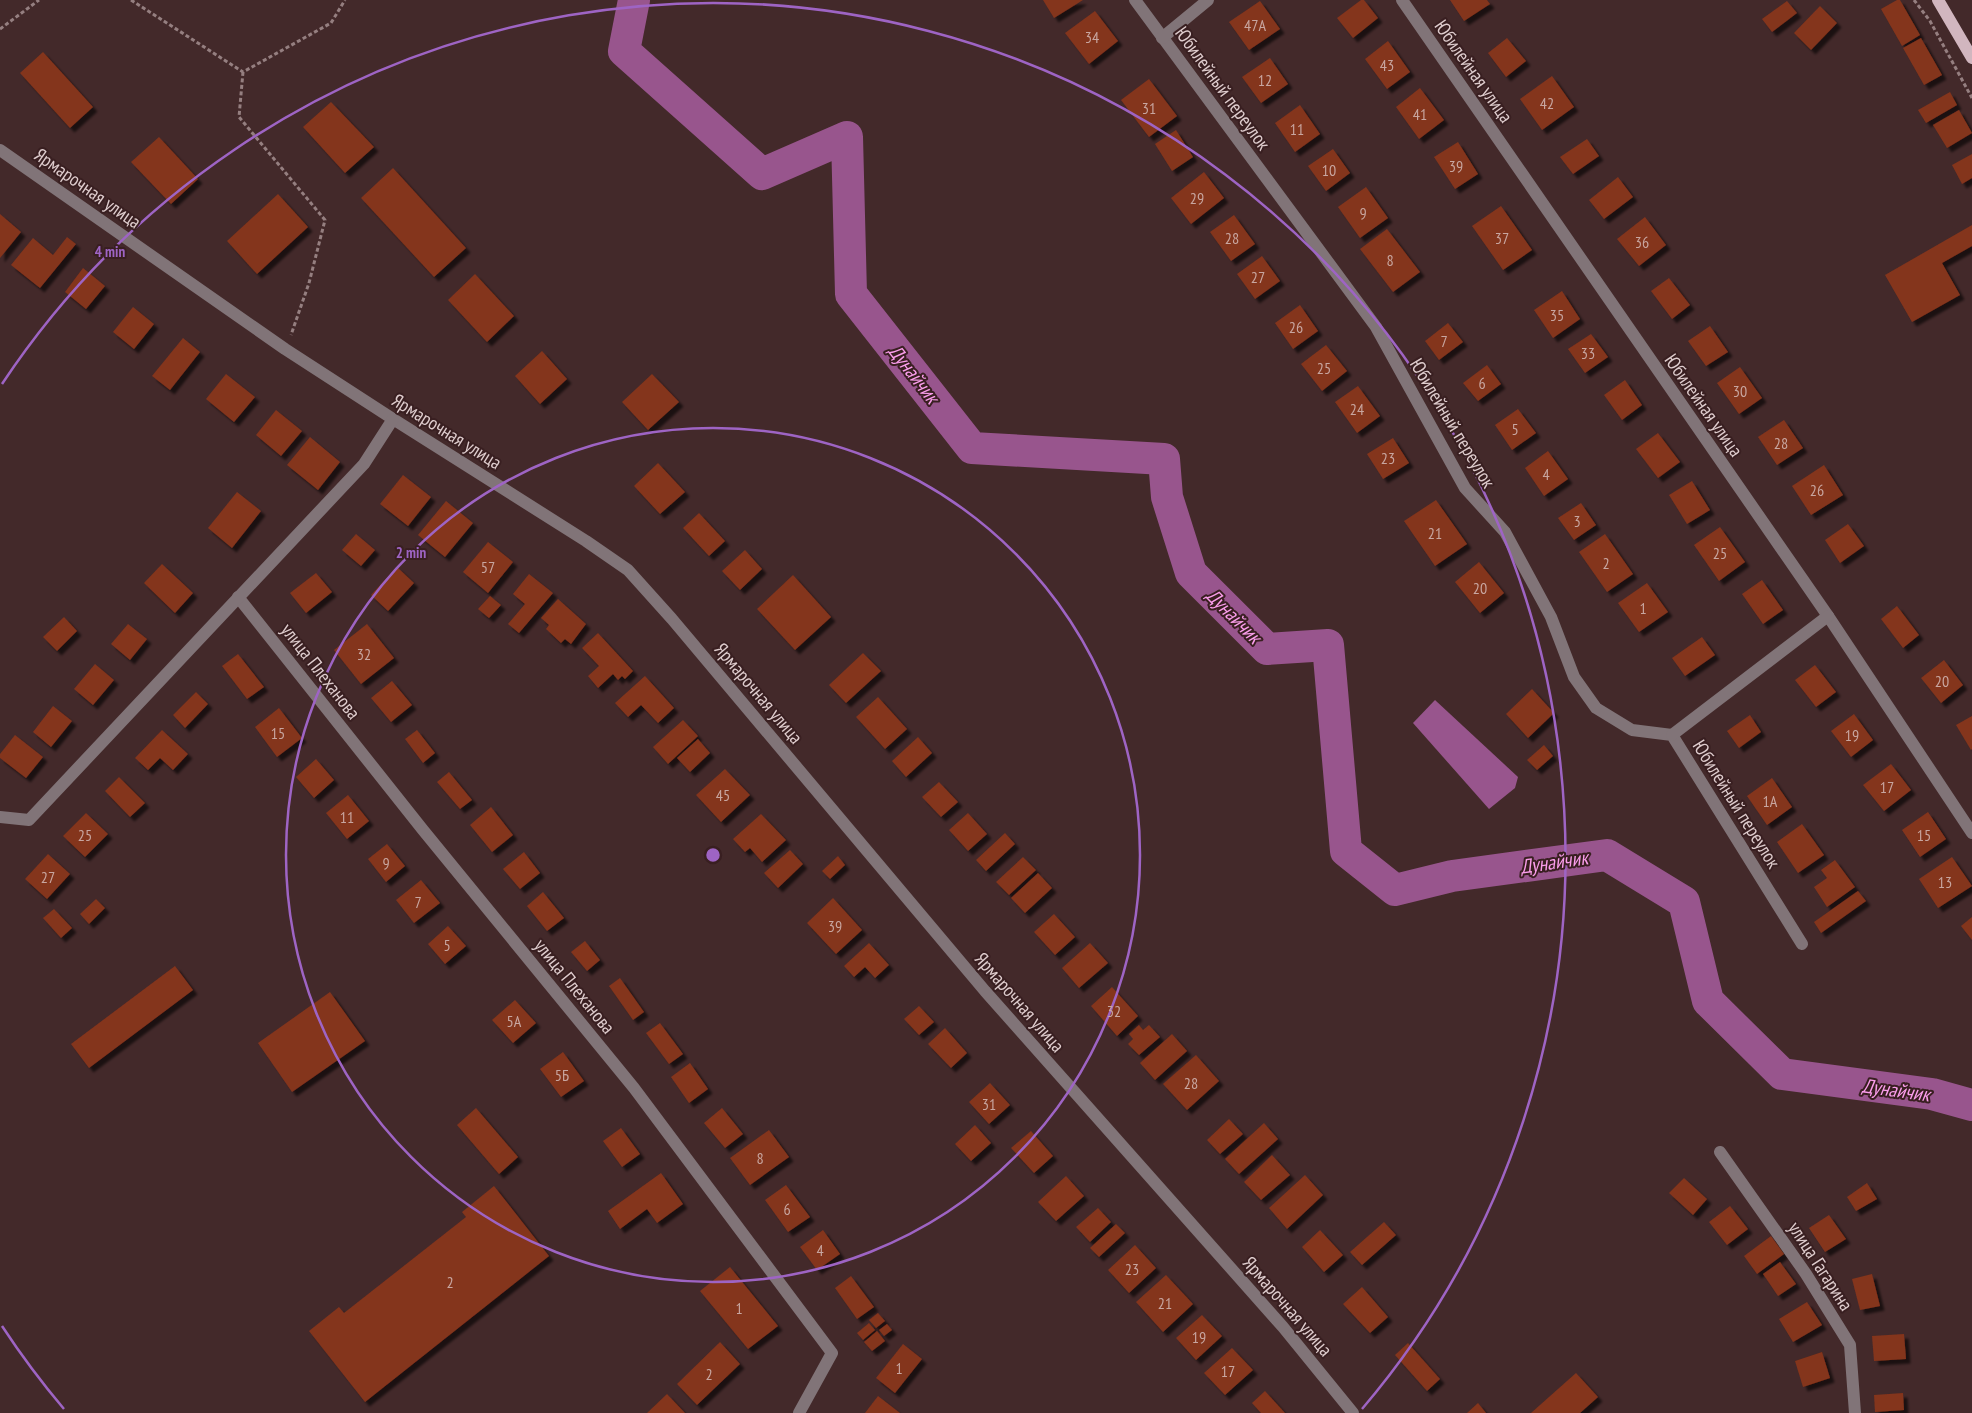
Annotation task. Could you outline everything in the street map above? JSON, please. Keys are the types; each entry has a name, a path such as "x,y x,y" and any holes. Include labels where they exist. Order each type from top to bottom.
{"main road":[{"path":"1938,0 1972,58"}],"street":[{"name":"Юбилейный переулок","path":"1135,0 1376,327 1465,488 1505,532 1551,616 1574,677 1596,708 1632,730 1672,735 1802,944"},
{"path":"1162,38 1208,0"},
{"name":"Юбилейная улица","path":"1402,0 1828,616 1972,833"},
{"name":"Ярмарочная улица","path":"0,150 285,349 586,541 628,570 672,619 985,991 1283,1327 1353,1413"},
{"path":"0,817 29,820 364,464 393,419"},
{"name":"улица Плеханова","path":"238,597 423,830 634,1088 832,1353 799,1413"},
{"path":"1672,735 1828,616"},
{"name":"улица Гагарина","path":"1720,1152 1806,1274 1850,1345 1855,1413"}],"path":[{"path":"0,29 39,0"},
{"path":"131,0 243,72"},
{"path":"243,72 331,23 345,0"},
{"path":"1914,0 1930,21 1972,98"},
{"path":"243,72 239,116 325,220 310,283 285,349"}],"shaded area":[{"path":"1435,700 1518,777 1515,788 1489,809 1413,723"}],"building":[{"path":"1043,0 1083,0 1054,18"},
{"path":"1361,0 1364,0 1378,18 1353,38 1337,18"},
{"path":"1450,0 1487,0 1490,4 1464,21"},
{"path":"1900,0 1920,35 1902,46 1881,9"},
{"path":"1260,1 1280,29 1249,50 1229,22"},
{"path":"1787,1 1797,13 1772,32 1762,19"},
{"path":"1820,6 1837,23 1811,50 1794,33"},
{"path":"1095,11 1118,41 1089,64 1065,33"},
{"path":"1507,38 1526,61 1506,77 1488,53"},
{"path":"1921,38 1942,75 1924,85 1903,48"},
{"path":"1388,41 1410,72 1387,89 1365,59"},
{"path":"43,52 93,107 70,128 20,73"},
{"path":"1270,58 1288,84 1261,103 1242,77"},
{"path":"1552,76 1574,107 1542,130 1520,99"},
{"path":"1149,79 1177,116 1149,137 1121,100"},
{"path":"1420,88 1444,120 1419,139 1396,107"},
{"path":"1950,92 1957,105 1926,123 1918,110"},
{"path":"331,102 374,147 345,173 303,127"},
{"path":"1300,105 1320,134 1295,152 1275,123"},
{"path":"1959,110 1972,133 1947,148 1933,125"},
{"path":"1176,130 1193,157 1172,171 1155,144"},
{"path":"159,137 198,179 171,204 131,162"},
{"path":"1587,139 1599,156 1573,174 1560,157"},
{"path":"1458,142 1478,174 1455,189 1434,157"},
{"path":"1333,149 1350,173 1326,191 1308,166"},
{"path":"1972,154 1972,178 1962,184 1952,165"},
{"path":"393,168 466,248 434,277 361,198"},
{"path":"1204,172 1224,198 1191,224 1171,198"},
{"path":"1618,177 1633,197 1604,219 1589,200"},
{"path":"1366,187 1388,218 1360,238 1338,207"},
{"path":"278,194 308,227 257,274 227,241"},
{"path":"1501,206 1532,250 1503,270 1472,226"},
{"path":"0,214 21,232 0,258"},
{"path":"1234,215 1255,244 1231,261 1210,232"},
{"path":"1645,217 1666,245 1639,266 1617,239"},
{"path":"1972,225 1972,246 1942,263 1960,295 1912,322 1885,275"},
{"path":"1387,229 1420,272 1393,292 1360,249"},
{"path":"67,237 76,244 40,288 11,265 33,238 53,255"},
{"path":"1262,256 1280,281 1255,299 1237,274"},
{"path":"83,268 105,286 86,309 65,292"},
{"path":"475,274 514,316 487,342 448,300"},
{"path":"1669,278 1690,305 1672,319 1651,291"},
{"path":"1562,291 1580,319 1553,338 1534,310"},
{"path":"1300,305 1318,331 1293,349 1275,323"},
{"path":"133,307 154,324 134,349 113,332"},
{"path":"1448,323 1463,342 1439,360 1425,341"},
{"path":"1710,326 1728,352 1706,366 1688,341"},
{"path":"1591,334 1608,357 1585,373 1568,349"},
{"path":"183,338 200,352 170,390 152,376"},
{"path":"1326,345 1347,371 1322,391 1301,364"},
{"path":"542,351 567,379 540,404 515,376"},
{"path":"1487,365 1501,384 1478,401 1463,383"},
{"path":"1740,367 1762,398 1739,414 1717,383"},
{"path":"226,374 255,397 234,422 206,399"},
{"path":"652,374 679,402 648,430 622,402"},
{"path":"1625,380 1642,405 1622,420 1604,395"},
{"path":"1358,386 1380,416 1357,433 1335,402"},
{"path":"1518,409 1536,433 1512,450 1495,425"},
{"path":"276,410 302,431 281,456 256,435"},
{"path":"1784,420 1803,448 1777,465 1758,437"},
{"path":"1658,433 1680,462 1658,478 1636,449"},
{"path":"310,437 340,462 318,490 287,465"},
{"path":"1393,438 1409,463 1383,479 1367,454"},
{"path":"1548,451 1568,479 1544,496 1525,468"},
{"path":"658,463 685,492 660,514 634,486"},
{"path":"1824,465 1843,495 1811,515 1792,486"},
{"path":"403,475 431,497 408,526 380,504"},
{"path":"1692,481 1710,510 1687,524 1669,495"},
{"path":"237,492 261,511 232,548 208,528"},
{"path":"1436,500 1467,544 1435,566 1404,521"},
{"path":"446,501 473,523 445,557 418,535"},
{"path":"1581,503 1596,525 1574,540 1558,518"},
{"path":"699,513 725,541 709,556 683,528"},
{"path":"1848,524 1864,546 1840,563 1825,540"},
{"path":"1720,527 1745,562 1719,581 1694,545"},
{"path":"356,534 375,550 361,566 342,550"},
{"path":"1605,534 1633,574 1607,592 1579,552"},
{"path":"488,542 513,562 488,593 463,572"},
{"path":"745,550 762,569 740,590 722,571"},
{"path":"1479,562 1504,593 1480,613 1455,582"},
{"path":"162,564 193,593 175,613 144,583"},
{"path":"397,567 414,583 388,611 371,595"},
{"path":"316,573 332,592 306,613 290,593"},
{"path":"529,574 553,593 519,633 508,624 525,604 513,594"},
{"path":"793,575 831,617 795,650 757,609"},
{"path":"1762,580 1783,610 1763,624 1742,594"},
{"path":"1647,583 1668,612 1639,632 1618,603"},
{"path":"490,596 501,605 489,618 478,609"},
{"path":"558,599 586,624 571,644 565,639 561,643 546,629 549,625 541,618"},
{"path":"1897,606 1919,635 1903,648 1881,619"},
{"path":"64,617 77,631 57,651 43,637"},
{"path":"128,624 147,639 130,660 111,644"},
{"path":"367,624 394,658 361,684 334,650"},
{"path":"598,633 633,671 625,679 622,676 618,680 613,674 598,688 588,676 599,666 582,648"},
{"path":"1702,637 1715,655 1685,676 1672,658"},
{"path":"863,653 881,671 846,703 829,685"},
{"path":"238,654 264,687 247,699 222,666"},
{"path":"1944,660 1963,685 1941,703 1921,678"},
{"path":"95,664 114,680 93,705 74,689"},
{"path":"1815,665 1836,692 1816,707 1795,680"},
{"path":"645,676 674,708 658,723 641,705 628,717 615,703"},
{"path":"392,681 412,705 391,722 371,698"},
{"path":"1532,689 1554,713 1528,738 1506,714"},
{"path":"196,692 208,704 185,728 173,715"},
{"path":"878,697 907,729 885,749 856,717"},
{"path":"53,706 72,721 51,747 33,732"},
{"path":"279,708 302,738 277,757 255,727"},
{"path":"1854,714 1873,740 1851,757 1831,731"},
{"path":"1750,715 1761,732 1739,748 1727,731"},
{"path":"1972,716 1972,749 1971,750 1956,725"},
{"path":"683,720 698,736 668,764 653,747"},
{"path":"162,730 188,754 173,770 160,758 148,770 135,758"},
{"path":"417,730 435,753 423,763 405,739"},
{"path":"15,735 43,757 26,778 0,758 0,754"},
{"path":"918,737 932,753 906,777 892,761"},
{"path":"698,739 710,753 690,772 677,758"},
{"path":"1544,745 1553,756 1537,770 1527,760"},
{"path":"316,759 334,780 314,798 296,777"},
{"path":"1891,764 1911,790 1884,811 1863,785"},
{"path":"725,769 750,795 721,822 696,795"},
{"path":"449,772 472,800 460,809 437,782"},
{"path":"119,777 145,803 130,817 105,791"},
{"path":"1772,778 1792,807 1767,825 1747,796"},
{"path":"939,782 958,802 941,817 922,797"},
{"path":"348,795 369,821 347,839 326,813"},
{"path":"491,807 513,835 492,852 470,825"},
{"path":"1928,812 1946,839 1920,857 1902,830"},
{"path":"86,813 108,834 85,857 63,836"},
{"path":"968,813 987,834 968,851 949,830"},
{"path":"761,814 786,840 762,862 750,848 745,852 733,839"},
{"path":"1802,824 1824,855 1798,873 1777,842"},
{"path":"1005,833 1015,844 986,871 976,860"},
{"path":"387,844 405,866 386,882 368,859"},
{"path":"790,850 803,864 778,888 764,873"},
{"path":"524,852 540,873 520,889 503,869"},
{"path":"48,854 70,874 47,899 25,879"},
{"path":"838,856 845,865 830,879 822,871"},
{"path":"1023,857 1036,870 1009,895 996,882"},
{"path":"1952,857 1972,886 1938,908 1919,879"},
{"path":"1835,860 1855,887 1827,907 1814,887 1827,878 1821,870"},
{"path":"1038,873 1052,888 1025,913 1011,898"},
{"path":"421,880 440,903 414,923 396,900"},
{"path":"1858,891 1866,901 1821,933 1814,922"},
{"path":"543,892 564,918 547,931 527,906"},
{"path":"833,898 862,930 836,954 807,923"},
{"path":"96,899 105,908 89,924 80,914"},
{"path":"54,909 72,928 61,938 43,918"},
{"path":"1054,914 1075,937 1055,955 1034,932"},
{"path":"1972,917 1972,940 1961,926"},
{"path":"448,926 466,946 445,964 428,944"},
{"path":"585,941 600,960 587,971 571,952"},
{"path":"869,943 889,965 875,978 865,967 854,977 844,966"},
{"path":"1090,943 1108,963 1079,988 1062,968"},
{"path":"175,966 193,990 89,1068 71,1044"},
{"path":"620,978 644,1012 633,1020 609,986"},
{"path":"1112,987 1138,1016 1117,1036 1091,1006"},
{"path":"330,992 365,1041 292,1092 258,1043"},
{"path":"515,1000 536,1023 513,1043 492,1020"},
{"path":"919,1006 934,1022 919,1035 904,1019"},
{"path":"660,1023 683,1054 669,1064 646,1033"},
{"path":"1139,1025 1143,1030 1149,1025 1160,1037 1139,1055 1128,1044 1133,1039 1129,1034"},
{"path":"945,1028 967,1053 951,1068 928,1044"},
{"path":"1172,1034 1187,1051 1155,1080 1140,1063"},
{"path":"563,1052 584,1081 561,1097 540,1069"},
{"path":"1196,1055 1219,1081 1187,1110 1163,1084"},
{"path":"690,1063 708,1089 689,1103 671,1077"},
{"path":"990,1083 1010,1105 989,1124 969,1102"},
{"path":"476,1108 518,1157 499,1174 457,1125"},
{"path":"722,1108 743,1134 725,1148 704,1123"},
{"path":"1229,1119 1243,1134 1220,1154 1207,1140"},
{"path":"1264,1123 1278,1139 1239,1174 1225,1159"},
{"path":"975,1125 991,1143 971,1161 955,1144"},
{"path":"621,1128 640,1154 622,1167 603,1141"},
{"path":"769,1130 789,1157 750,1185 730,1158"},
{"path":"1031,1131 1053,1156 1034,1173 1011,1148"},
{"path":"1272,1155 1290,1175 1261,1200 1244,1182"},
{"path":"661,1173 683,1204 657,1223 647,1209 620,1229 608,1211"},
{"path":"1305,1175 1323,1195 1287,1229 1269,1208"},
{"path":"1066,1176 1084,1196 1056,1221 1038,1202"},
{"path":"1684,1178 1707,1199 1693,1215 1669,1193"},
{"path":"1867,1183 1877,1199 1856,1211 1847,1197"},
{"path":"786,1185 810,1217 788,1232 765,1200"},
{"path":"494,1186 549,1256 365,1402 309,1331 339,1307 344,1313 466,1217 462,1212"},
{"path":"1730,1206 1748,1229 1727,1245 1709,1222"},
{"path":"1098,1208 1111,1222 1090,1242 1076,1227"},
{"path":"1829,1215 1846,1239 1825,1252 1809,1228"},
{"path":"1384,1222 1396,1235 1362,1265 1350,1252"},
{"path":"1116,1224 1125,1233 1099,1257 1090,1248"},
{"path":"823,1230 840,1254 817,1270 800,1247"},
{"path":"1320,1230 1343,1255 1324,1272 1302,1247"},
{"path":"1771,1236 1784,1254 1757,1274 1744,1256"},
{"path":"1135,1245 1156,1268 1129,1293 1108,1270"},
{"path":"1780,1262 1796,1284 1778,1296 1763,1274"},
{"path":"730,1267 778,1326 748,1349 700,1291"},
{"path":"1872,1274 1880,1306 1860,1310 1852,1279"},
{"path":"1166,1275 1193,1304 1163,1332 1136,1302"},
{"path":"851,1276 874,1307 857,1319 835,1288"},
{"path":"1362,1287 1388,1317 1370,1333 1343,1304"},
{"path":"1807,1302 1822,1325 1793,1342 1779,1319"},
{"path":"878,1313 885,1321 876,1328 869,1320"},
{"path":"1202,1315 1222,1336 1196,1360 1176,1338"},
{"path":"869,1323 875,1330 863,1340 857,1333"},
{"path":"887,1324 892,1330 884,1336 879,1330"},
{"path":"877,1331 885,1341 872,1351 864,1342"},
{"path":"1904,1334 1906,1359 1874,1361 1872,1336"},
{"path":"720,1342 740,1364 697,1405 677,1384"},
{"path":"1408,1343 1440,1379 1427,1391 1395,1355"},
{"path":"903,1344 922,1359 895,1393 876,1378"},
{"path":"1232,1348 1253,1370 1225,1395 1204,1373"},
{"path":"1822,1352 1830,1378 1803,1387 1795,1361"},
{"path":"1576,1373 1598,1397 1580,1413 1531,1413"},
{"path":"1265,1391 1285,1413 1261,1413 1252,1403"},
{"path":"1903,1393 1904,1410 1875,1412 1874,1395"},
{"path":"667,1394 685,1413 647,1413"},
{"path":"878,1396 900,1413 865,1413"},
{"path":"1478,1403 1486,1413 1467,1413"}],"waterway":[{"name":"Дунайчик","path":"634,0 624,51 762,174 847,137 851,294 972,448 1164,459 1167,497 1191,573 1267,649 1328,645 1346,851 1395,890 1452,876 1607,855 1684,902 1708,1001 1782,1074 1932,1094 1972,1105"}]}
